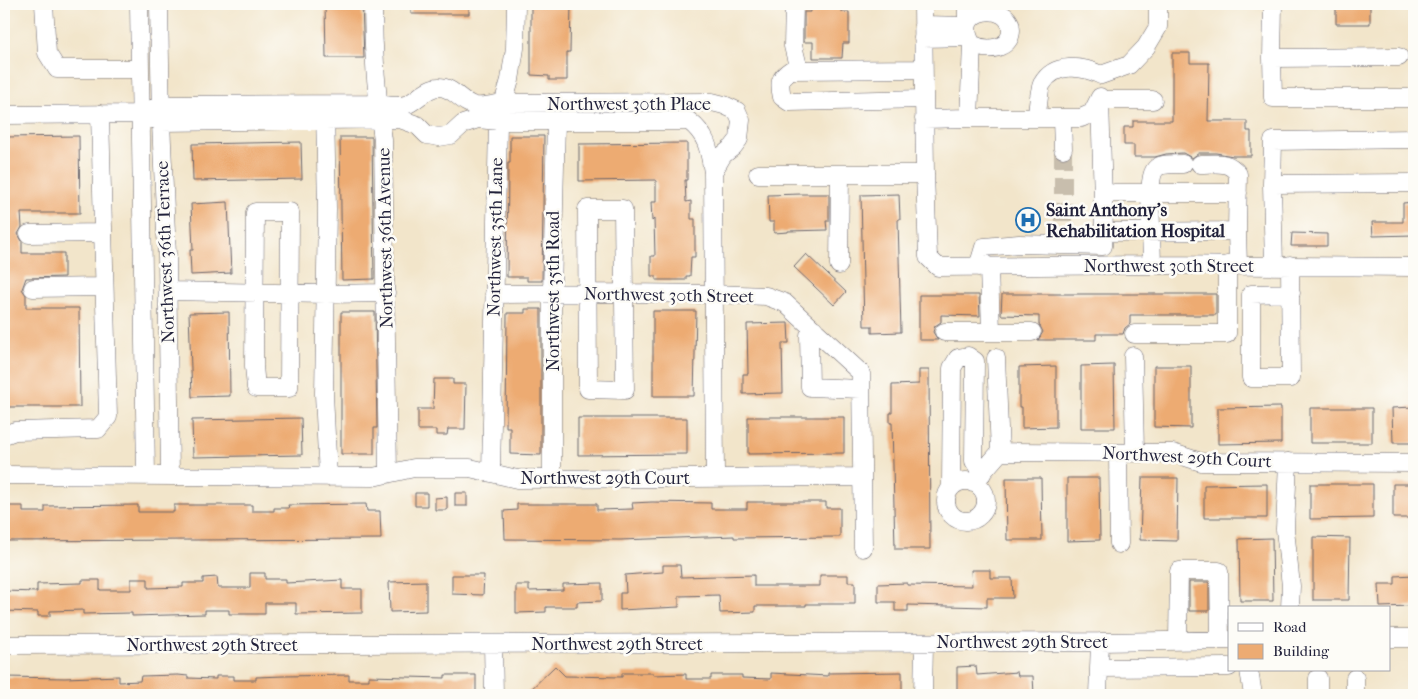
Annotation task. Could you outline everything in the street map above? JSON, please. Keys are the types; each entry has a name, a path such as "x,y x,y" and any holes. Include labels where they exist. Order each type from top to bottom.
{"street":[{"path":"44,4 47,53 57,69 140,69"},
{"name":"Northwest 36th Terrace","path":"139,4 146,476"},
{"name":"Northwest 36th Terrace","path":"159,4 168,291 170,476"},
{"name":"Northwest 35th Lane","path":"491,473 498,122 510,80 515,48 516,4"},
{"path":"794,4 793,46 799,70"},
{"path":"758,174 924,174 923,4"},
{"path":"967,4 969,118"},
{"path":"1036,118 1041,84 1053,71 1068,67 1082,68 1101,75 1129,65 1146,47 1158,28 1158,4"},
{"path":"1273,4 1273,98 1414,98"},
{"name":"Northwest 36th Avenue","path":"373,12 373,50 383,140 388,474"},
{"path":"923,31 969,36"},
{"path":"1272,58 1399,57"},
{"path":"923,68 791,70 783,75 780,85 782,96 789,102 924,100"},
{"path":"1101,75 1104,266"},
{"name":"Northwest 30th Place","path":"141,114 379,112 409,104 431,89 439,87 450,90 475,106 504,103 712,102 738,111 741,120 739,139 733,147 722,155 713,172"},
{"path":"1100,100 1153,100"},
{"path":"924,119 1080,118 1092,113 1100,100"},
{"path":"689,121 700,120 712,102"},
{"name":"Northwest 35th Road","path":"552,479 552,293 556,121 554,103"},
{"path":"325,112 326,294 324,394 328,477"},
{"name":"Northwest 30th Place","path":"379,112 417,125 427,135 439,138 451,135 463,124 478,119 498,122 689,121 700,129 709,146 713,172"},
{"path":"4,435 15,431 98,429 108,417 100,114"},
{"path":"4,115 141,114"},
{"path":"1062,119 1062,149"},
{"path":"1291,294 1251,294 1251,378 1291,378 1291,294 1282,266 1272,184 1273,141 1414,139"},
{"path":"1134,334 1227,334 1232,266 1237,231 1238,174 1233,167 1224,164 1162,164 1155,168 1151,176 1150,193 1152,266"},
{"path":"713,172 715,478"},
{"path":"839,265 840,174"},
{"name":"Northwest 30th Street","path":"924,174 928,257 938,267 1414,267"},
{"path":"1272,184 1414,182"},
{"path":"1114,193 1238,193"},
{"path":"587,209 623,209 624,293 625,390 588,389 587,209"},
{"path":"255,212 290,212 289,388 256,388 254,366 255,292 255,212"},
{"path":"991,332 983,267 984,247 1063,239 1104,239 1152,231 1237,231"},
{"path":"29,234 103,233"},
{"path":"1061,266 1063,239"},
{"path":"143,254 167,255"},
{"path":"32,288 104,287"},
{"path":"168,291 326,294 386,293"},
{"name":"Northwest 30th Street","path":"494,294 714,294 766,296 785,303 861,373 863,548"},
{"path":"814,329 809,335 810,387 862,388"},
{"path":"944,332 1032,332"},
{"path":"951,488 952,368 958,358 968,356 974,361 974,460 977,479 979,487 984,494 985,501 984,509 980,515 966,521 958,520 947,509 946,502 947,494 951,488 958,483 977,479 1000,452 996,358"},
{"path":"1119,544 1133,356"},
{"name":"Northwest 29th Court","path":"1000,452 1173,454 1201,462 1414,463"},
{"path":"1288,462 1285,529 1291,586 1290,606"},
{"name":"Northwest 29th Court","path":"170,476 373,477 414,468 470,468 516,479 862,477"},
{"path":"4,475 170,476"},
{"path":"1178,641 1179,571 1219,571 1225,640"},
{"path":"1390,638 1414,638"},
{"name":"Northwest 29th Street","path":"4,645 924,643 1225,640"},
{"path":"1098,695 1100,642"},
{"path":"923,695 924,643"},
{"path":"493,644 494,695"},
{"path":"1099,668 1228,667"},
{"path":"1249,672 1253,695"},
{"path":"1318,678 1318,695"},
{"path":"1355,678 1355,695"}],"building":[{"path":"325,4 362,4 364,58 326,58"},
{"path":"411,4 469,4 469,14 411,14"},
{"path":"531,4 571,4 570,52 567,52 567,80 549,80 549,76 531,75"},
{"path":"810,4 842,4 842,12 849,12 849,43 843,43 842,58 813,58 813,42 804,42 804,12 810,12"},
{"path":"1336,4 1370,4 1370,24 1336,24"},
{"path":"1172,53 1190,53 1190,63 1209,63 1208,121 1247,121 1247,131 1251,131 1251,156 1199,153 1192,158 1183,153 1155,157 1134,157 1134,145 1124,145 1124,127 1133,127 1133,121 1172,121"},
{"path":"79,136 80,213 21,213 22,227 18,234 22,241 22,253 64,253 64,277 26,278 22,289 26,295 26,308 79,308 80,407 4,407 4,137"},
{"path":"510,136 544,136 542,281 527,281 527,277 507,277"},
{"path":"340,137 372,137 374,279 342,280"},
{"path":"301,142 302,179 193,181 192,144"},
{"path":"687,143 686,202 691,201 691,219 695,219 695,257 691,257 690,276 686,276 686,280 656,280 656,276 651,276 651,256 655,256 654,219 652,221 651,202 656,202 656,180 579,181 579,144"},
{"path":"829,194 827,230 774,233 774,222 769,222 768,195"},
{"path":"899,194 901,332 872,333 872,326 864,326 861,195"},
{"path":"228,202 231,273 191,275 190,250 193,250 191,204"},
{"path":"1414,202 1414,235 1373,236 1372,222 1403,222 1403,203"},
{"path":"1292,233 1327,234 1327,246 1291,246"},
{"path":"806,254 846,292 834,305 794,267"},
{"path":"1002,294 1216,294 1216,315 1130,315 1130,324 1125,328 1123,334 1096,334 1096,340 1038,340 1043,332 1039,324 1039,316 1001,315"},
{"path":"919,295 979,295 980,316 941,315 941,322 935,326 933,332 938,340 919,340"},
{"path":"525,309 541,309 541,455 510,454 510,427 506,427 507,313 525,313"},
{"path":"653,311 696,311 694,396 653,396"},
{"path":"229,312 230,396 192,397 189,313"},
{"path":"341,312 375,312 377,428 374,428 374,454 341,454"},
{"path":"788,323 789,343 782,343 783,393 743,394 743,374 748,374 747,324"},
{"path":"1114,365 1115,428 1081,428 1081,366"},
{"path":"1056,366 1056,427 1022,428 1022,407 1019,407 1019,367"},
{"path":"1154,366 1191,366 1191,428 1154,427"},
{"path":"919,370 929,370 930,549 895,549 892,423 890,423 892,385 919,384"},
{"path":"434,379 453,379 453,384 466,384 465,429 448,429 447,435 436,435 436,430 418,430 418,409 433,409"},
{"path":"1281,407 1281,443 1218,444 1218,408"},
{"path":"1414,407 1414,443 1393,443 1392,408"},
{"path":"1310,408 1372,408 1372,443 1310,443"},
{"path":"748,417 844,417 844,453 748,454"},
{"path":"301,418 302,455 193,457 192,420"},
{"path":"578,418 687,418 687,454 578,455"},
{"path":"1006,478 1041,478 1042,540 1007,540"},
{"path":"1067,478 1099,478 1100,540 1067,541"},
{"path":"1142,478 1178,478 1177,541 1140,540"},
{"path":"1267,484 1267,518 1204,518 1204,485"},
{"path":"1310,484 1373,484 1373,518 1310,519"},
{"path":"1393,484 1414,484 1414,518 1393,518"},
{"path":"415,493 427,493 427,506 415,506"},
{"path":"455,493 467,493 467,506 455,506"},
{"path":"447,497 447,510 435,510 435,498"},
{"path":"747,502 826,502 826,508 840,508 840,537 734,538 734,536 620,540 505,539 504,511 517,510 517,504 597,504 597,510 633,509 632,503 711,503 711,509 747,509"},
{"path":"366,504 367,511 380,511 381,539 4,541 4,506 23,506 23,512 45,512 45,506 138,505 138,512 174,512 174,505 252,505 252,511 274,511 274,508 289,508 288,505"},
{"path":"1313,537 1350,538 1349,600 1313,600"},
{"path":"1272,538 1273,601 1240,601 1239,539"},
{"path":"663,565 680,565 681,577 754,575 754,586 820,586 820,575 848,575 848,582 855,582 855,604 755,606 755,612 720,613 719,595 679,596 679,607 620,610 620,593 626,593 625,575 663,572"},
{"path":"971,570 990,570 990,578 1012,578 1013,598 987,598 987,607 908,605 908,611 895,611 895,602 878,602 878,584 907,583 907,585 972,586"},
{"path":"250,573 265,573 265,579 286,579 286,583 342,580 342,589 362,589 362,613 296,614 296,603 265,603 265,614 229,614 229,610 205,610 205,614 132,616 132,613 83,614 83,610 50,611 50,616 38,616 38,612 4,611 4,591 37,592 37,584 82,583 82,580 100,580 100,590 131,590 131,579 148,579 148,588 183,587 183,583 203,583 203,578 217,577 218,588 250,588"},
{"path":"452,575 484,575 483,595 452,594"},
{"path":"1414,575 1414,606 1380,606 1379,584 1395,584 1395,576"},
{"path":"426,581 426,611 390,612 389,582"},
{"path":"1189,582 1209,582 1209,611 1189,611"},
{"path":"602,583 602,601 577,602 577,607 546,607 546,612 516,613 516,585 529,585 529,591 563,590 563,584"},
{"path":"555,666 565,676 622,677 622,673 653,673 653,675 686,674 686,679 711,679 711,675 742,675 742,678 771,679 771,673 828,676 828,673 902,672 902,695 667,695 667,693 605,693 605,695 525,695"},
{"path":"976,666 977,675 1017,672 1018,676 1033,676 1034,695 957,695 957,667"},
{"path":"349,675 349,680 369,680 369,676 445,678 445,675 476,675 476,695 4,695 4,677 65,678 119,676 119,682 140,681 141,676 188,676 188,678 216,679 216,676 234,676 234,680 256,680 256,677"}],"tunnel":[{"path":"1063,149 1063,232"}],"place":[{"name":"Saint Anthony's Rehabilitation Hospital","path":"1028,220"}]}
